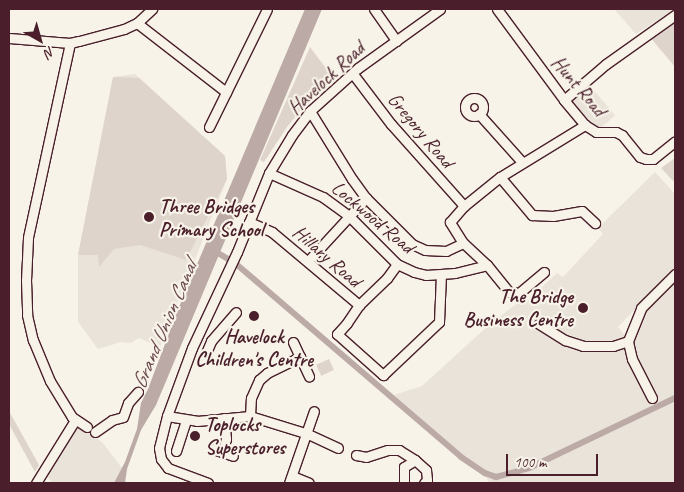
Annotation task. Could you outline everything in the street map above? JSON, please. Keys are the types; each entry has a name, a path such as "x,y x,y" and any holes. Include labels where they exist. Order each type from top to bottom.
{"street":[{"path":"9,38 70,43 124,29 137,23 152,9"},
{"path":"209,127 267,9"},
{"path":"374,9 396,40"},
{"name":"Havelock Road","path":"208,483 164,465 159,448 167,416 192,348 237,252 269,173 288,140 310,111 358,68 440,9"},
{"name":"Hunt Road","path":"497,9 564,100 585,125 596,132 616,132 622,135 640,157 646,159 653,159 675,141"},
{"path":"564,100 606,64 675,15"},
{"path":"137,23 226,92"},
{"path":"70,43 28,238 27,315 36,350 50,380 75,420 91,430 123,417 128,403 138,392"},
{"name":"Gregory Road","path":"353,74 391,124 464,206"},
{"path":"310,111 366,198 412,244 425,250 446,251 466,246"},
{"path":"479,114 522,162"},
{"path":"544,272 522,291 515,294 509,292 487,265 466,246 450,222 464,206 500,177 585,125"},
{"name":"Lockwood Road","path":"269,173 314,191 349,216 397,264 426,275 455,273 487,265"},
{"path":"500,177 532,215 553,216 582,211 595,223"},
{"path":"308,261 366,198"},
{"name":"Hillary Road","path":"249,222 272,232 359,306 387,278 397,264"},
{"path":"359,306 337,334 385,374 439,322 441,274"},
{"path":"650,396 632,359 628,341 641,308 675,274"},
{"path":"192,348 204,357 211,341 236,312"},
{"path":"539,324 565,340 583,346 613,346 628,341"},
{"path":"293,342 309,377"},
{"path":"250,416 251,398 259,380 266,373 300,357"},
{"path":"309,483 291,480 308,434 314,411"},
{"path":"167,416 186,421 250,416 308,434 338,448"},
{"path":"222,452 226,439 224,418"},
{"path":"36,483 75,420"},
{"path":"176,452 186,421"},
{"path":"212,449 233,456"},
{"path":"356,455 366,457 388,450 402,451 426,470 427,480 424,483"},
{"path":"402,451 404,483"},
{"path":"404,466 415,460"}],"shaded area":[{"path":"305,9 322,9 156,405 141,430 127,469 125,483 114,483 125,462 137,429 141,403 179,307"},
{"path":"614,9 675,9 636,34"},
{"path":"675,22 675,67 650,37"},
{"path":"310,47 334,79 309,100 287,127 264,162 260,160"},
{"name":"Three Bridges Primary School","path":"135,74 225,156 227,179 160,347 139,338 131,343 121,342 98,349 78,322 78,255 113,77"},
{"name":"Three Bridges Primary School","path":"113,77 139,78 225,156 227,179 186,260 140,245 114,249 99,267 98,255 78,255"},
{"path":"589,85 615,115 598,130 572,100"},
{"path":"675,158 675,183 661,168"},
{"path":"655,172 675,194 675,268 618,327 628,339 646,307 675,281 675,483 490,483 478,466 459,454 394,395 422,386 491,323 519,302 523,305 557,273 563,277 603,234 598,228"},
{"path":"329,359 334,370 321,376 316,365"},
{"path":"9,411 39,465 35,472 9,424"},
{"path":"78,426 102,442 122,468 114,483 52,483 47,475"}],"waterway":[{"path":"213,250 235,263 461,457 485,473 496,477 529,468 675,398"}],"place":[{"name":"Three Bridges Primary School","path":"149,217"},
{"name":"The Bridge Business Centre","path":"583,308"},
{"name":"Havelock Children's Centre","path":"254,316"},
{"name":"Toplocks Superstores","path":"195,436"}],"water label":[{"name":"Grand Union Canal","path":"164,325"}]}
